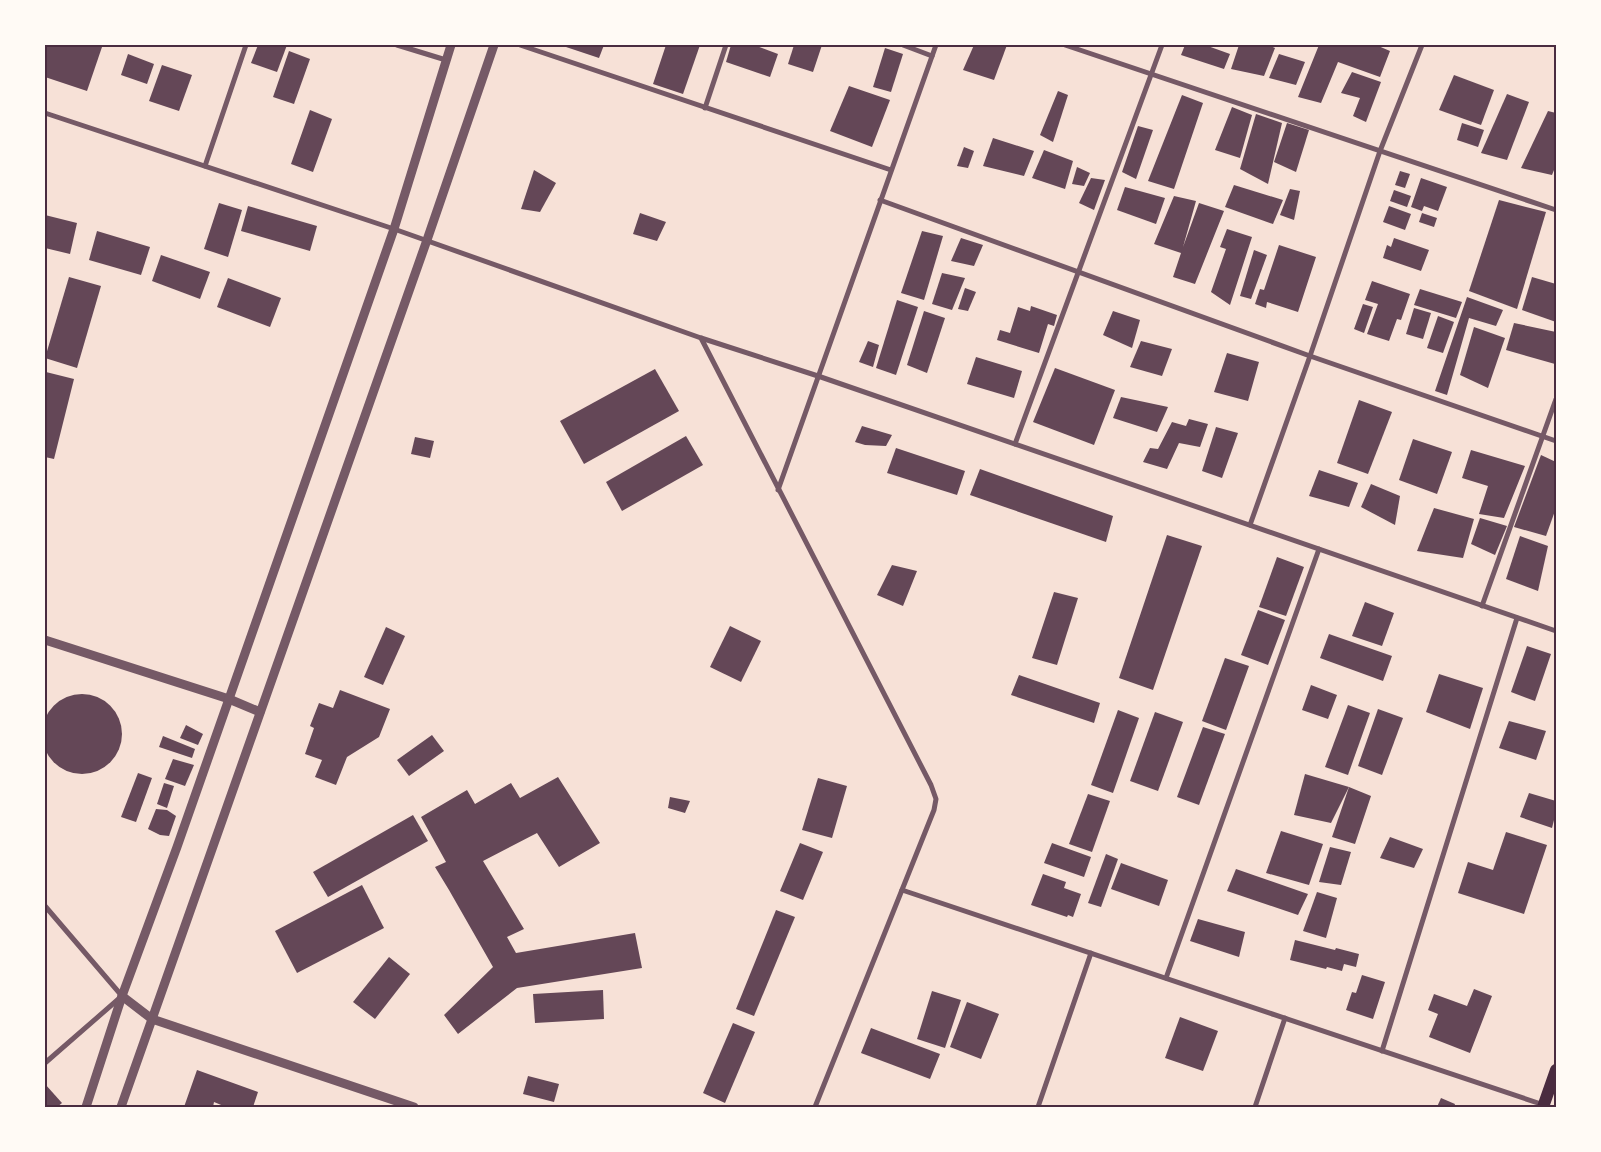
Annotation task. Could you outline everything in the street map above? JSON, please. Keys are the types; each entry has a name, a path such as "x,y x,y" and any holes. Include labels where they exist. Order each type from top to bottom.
{"main road":[{"path":"1545,1106 1556,1070"}],"street":[{"path":"204,166 246,45"},
{"path":"397,45 446,60"},
{"path":"86,1107 122,996 229,699 394,228 451,45"},
{"path":"121,1107 494,45"},
{"path":"520,45 891,170"},
{"path":"705,108 726,45"},
{"path":"904,45 932,56"},
{"path":"778,490 936,45"},
{"path":"1065,45 1556,210"},
{"path":"1015,444 1162,45"},
{"path":"1250,525 1380,151 1422,45"},
{"path":"45,113 394,228 701,338 818,376 1556,631"},
{"path":"880,200 1310,356 1556,441"},
{"path":"701,338 931,785 936,799 934,810 815,1107"},
{"path":"1482,606 1556,399"},
{"path":"1166,978 1319,549"},
{"path":"1382,1051 1517,618"},
{"path":"45,640 229,699 260,712"},
{"path":"902,890 1545,1106"},
{"path":"45,906 122,996 152,1019 414,1107"},
{"path":"1038,1107 1091,953"},
{"path":"45,1063 122,996"},
{"path":"1255,1107 1285,1018"}],"building":[{"path":"45,45 95,45 102,47 87,91 45,77"},
{"path":"258,45 287,45 277,72 251,63"},
{"path":"560,45 604,45 599,58"},
{"path":"666,45 700,45 683,94 653,84"},
{"path":"731,45 754,45 778,54 770,77 726,62"},
{"path":"794,45 822,45 813,72 788,64"},
{"path":"974,45 1007,45 994,80 963,70"},
{"path":"1185,45 1205,45 1230,54 1224,69 1181,55"},
{"path":"1239,45 1268,45 1275,48 1264,76 1231,69"},
{"path":"1319,45 1376,45 1390,51 1380,77 1338,62 1321,103 1298,97"},
{"path":"885,48 903,54 891,92 873,87"},
{"path":"289,51 310,59 294,104 273,97"},
{"path":"128,54 154,64 147,84 121,75"},
{"path":"1279,54 1305,62 1296,85 1269,78"},
{"path":"162,65 192,75 179,111 149,101"},
{"path":"1352,72 1381,82 1366,122 1353,116 1360,98 1341,93"},
{"path":"1454,75 1494,90 1481,125 1439,110"},
{"path":"849,86 890,100 872,147 830,131"},
{"path":"1058,91 1068,95 1053,142 1040,135"},
{"path":"1507,94 1529,102 1507,160 1481,153"},
{"path":"1182,95 1203,103 1174,189 1148,181"},
{"path":"1232,107 1252,115 1240,158 1215,150"},
{"path":"310,110 332,119 313,172 291,164"},
{"path":"1548,111 1556,113 1556,165 1552,175 1521,168"},
{"path":"1256,114 1282,123 1268,184 1240,169"},
{"path":"1287,123 1309,130 1296,172 1274,162"},
{"path":"1462,123 1484,130 1478,147 1457,140"},
{"path":"1138,126 1153,130 1136,179 1122,172"},
{"path":"993,138 1034,151 1024,176 983,166"},
{"path":"964,147 974,151 968,168 957,166"},
{"path":"1044,150 1073,161 1065,189 1032,178"},
{"path":"1077,167 1090,173 1084,186 1072,184"},
{"path":"534,170 556,183 540,212 521,209"},
{"path":"1400,171 1410,174 1405,188 1395,185"},
{"path":"1091,178 1105,180 1094,210 1079,203"},
{"path":"1421,178 1447,187 1438,211 1424,206 1422,211 1411,207"},
{"path":"1234,185 1283,200 1273,224 1225,207"},
{"path":"1125,187 1165,198 1156,224 1117,210"},
{"path":"1290,189 1300,191 1294,220 1280,215"},
{"path":"1394,190 1411,196 1407,207 1390,201"},
{"path":"1174,196 1196,201 1183,247 1199,203 1224,211 1195,284 1173,277 1181,253 1154,244"},
{"path":"1499,200 1546,212 1517,309 1469,291"},
{"path":"219,203 242,210 228,257 204,249"},
{"path":"248,206 317,226 310,251 241,231"},
{"path":"1389,206 1411,214 1405,230 1383,222"},
{"path":"640,213 666,222 657,241 633,234"},
{"path":"1422,213 1437,218 1434,227 1419,222"},
{"path":"45,215 77,223 70,254 45,248"},
{"path":"1227,229 1252,237 1230,305 1211,292 1226,249 1220,247"},
{"path":"97,231 150,247 141,275 89,260"},
{"path":"922,231 943,236 924,300 901,293"},
{"path":"961,238 983,245 974,266 951,261"},
{"path":"1394,238 1429,250 1421,271 1383,258 1387,245 1391,247"},
{"path":"1279,245 1316,257 1298,312 1267,302 1266,308 1255,304 1260,289 1264,290"},
{"path":"1254,250 1267,255 1251,299 1240,296"},
{"path":"161,255 210,272 200,299 152,281"},
{"path":"942,273 965,278 952,310 932,304"},
{"path":"69,277 101,286 77,368 45,358"},
{"path":"1532,277 1556,284 1556,322 1522,310"},
{"path":"228,278 281,298 270,327 217,307"},
{"path":"1372,281 1410,294 1401,320 1397,319 1389,341 1367,334 1378,304 1365,300"},
{"path":"965,288 976,292 968,311 958,309"},
{"path":"1420,289 1462,302 1456,318 1414,305"},
{"path":"1467,297 1503,310 1496,326 1469,318 1447,395 1435,391"},
{"path":"897,300 918,307 896,375 876,368"},
{"path":"1363,304 1373,307 1364,333 1354,329"},
{"path":"1031,306 1057,315 1054,326 1048,324 1039,353 997,340 1000,330 1010,333 1018,307 1030,311"},
{"path":"1414,308 1431,313 1423,339 1406,334"},
{"path":"924,311 945,318 927,373 907,365"},
{"path":"1113,311 1140,320 1132,348 1103,335"},
{"path":"1438,316 1454,322 1443,353 1427,348"},
{"path":"1514,323 1556,332 1555,364 1506,350"},
{"path":"1474,327 1505,338 1488,388 1460,375"},
{"path":"868,341 879,345 873,367 859,362"},
{"path":"1141,341 1172,349 1162,376 1130,367"},
{"path":"1227,353 1259,362 1248,401 1214,392"},
{"path":"976,357 1022,371 1014,398 967,384"},
{"path":"1055,368 1115,390 1094,445 1033,422"},
{"path":"655,369 679,411 584,464 560,421"},
{"path":"46,372 74,379 54,459 45,457"},
{"path":"1121,397 1168,407 1157,432 1113,418"},
{"path":"1359,400 1392,412 1368,474 1337,463"},
{"path":"1189,419 1208,424 1200,447 1179,443 1167,469 1143,462 1150,448 1158,449 1172,422 1186,426"},
{"path":"862,426 892,435 886,446 865,445 855,442"},
{"path":"1216,427 1238,433 1222,478 1202,471"},
{"path":"686,436 703,465 622,511 606,482"},
{"path":"415,437 434,441 430,458 411,454"},
{"path":"1413,439 1452,452 1437,494 1399,480"},
{"path":"896,448 965,471 957,495 887,473"},
{"path":"1471,450 1525,466 1504,518 1479,514 1488,486 1462,478"},
{"path":"1541,455 1556,462 1556,508 1546,536 1514,527"},
{"path":"980,469 1113,516 1106,542 970,495"},
{"path":"1319,470 1358,483 1349,507 1309,496"},
{"path":"1371,484 1400,496 1395,525 1361,507"},
{"path":"1434,508 1474,519 1463,558 1417,551"},
{"path":"1480,518 1507,526 1495,555 1471,544"},
{"path":"1167,535 1202,546 1153,690 1119,678"},
{"path":"1520,536 1548,546 1538,591 1506,579"},
{"path":"1277,557 1304,567 1286,616 1259,607"},
{"path":"892,565 917,571 903,606 877,595"},
{"path":"1054,592 1078,598 1057,665 1032,658"},
{"path":"1365,602 1394,613 1382,646 1352,636"},
{"path":"1258,610 1285,620 1268,665 1241,655"},
{"path":"730,626 761,641 741,682 710,667"},
{"path":"386,627 405,636 383,685 364,677"},
{"path":"1329,634 1392,656 1383,681 1320,658"},
{"path":"1527,646 1551,654 1535,701 1511,692"},
{"path":"1225,658 1249,666 1226,730 1202,721"},
{"path":"1439,674 1483,688 1470,729 1426,712"},
{"path":"1019,675 1100,703 1094,723 1011,695"},
{"path":"1311,685 1337,695 1328,719 1302,710"},
{"path":"340,690 390,709 379,737 347,757 336,785 315,777 322,760 305,754 314,728 310,726 319,703 333,708"},
{"path":"74,694 90,694 111,705 122,726 122,742 111,763 90,774 74,774 60,768 48,756 42,742 42,726 48,712 60,700"},
{"path":"1348,705 1370,713 1348,775 1325,767"},
{"path":"1378,709 1403,718 1382,775 1358,766"},
{"path":"1118,710 1139,718 1113,793 1091,785"},
{"path":"1155,712 1183,722 1158,791 1130,781"},
{"path":"1509,721 1546,731 1536,760 1499,748"},
{"path":"186,725 203,734 198,745 180,738"},
{"path":"1203,727 1225,734 1199,805 1177,797"},
{"path":"432,735 444,751 409,776 397,760"},
{"path":"163,736 195,749 192,758 159,747"},
{"path":"173,759 194,765 185,786 165,779"},
{"path":"138,773 152,778 136,822 121,817"},
{"path":"1305,774 1349,787 1331,823 1294,815"},
{"path":"558,777 600,843 559,867 537,833 483,861 524,929 507,937 516,953 635,933 642,968 517,988 458,1034 444,1015 493,967 435,867 446,862 421,817 467,790 475,804 511,783 520,798"},
{"path":"818,778 847,786 832,838 802,830"},
{"path":"164,783 174,786 167,808 157,804"},
{"path":"1349,787 1371,796 1355,844 1332,837"},
{"path":"1529,793 1556,801 1556,812 1552,828 1520,817"},
{"path":"1088,794 1110,801 1092,852 1069,844"},
{"path":"670,797 690,801 685,813 668,808"},
{"path":"156,809 167,810 176,816 169,836 160,835 148,829"},
{"path":"413,815 428,841 328,897 313,872"},
{"path":"1281,831 1323,844 1309,885 1266,873"},
{"path":"1506,832 1547,845 1524,914 1458,893 1468,862 1493,870"},
{"path":"1390,837 1423,849 1414,868 1380,858"},
{"path":"800,843 823,852 803,900 780,891"},
{"path":"1052,843 1091,857 1084,877 1044,863"},
{"path":"1330,847 1351,852 1341,885 1319,882"},
{"path":"1106,854 1118,859 1101,907 1088,903"},
{"path":"1121,863 1168,880 1159,906 1111,889"},
{"path":"1236,869 1308,894 1298,915 1227,891"},
{"path":"1043,874 1066,882 1064,888 1081,894 1073,917 1068,915 1067,917 1031,905"},
{"path":"362,885 384,928 297,973 275,931"},
{"path":"1317,892 1337,898 1326,938 1303,931"},
{"path":"776,910 795,917 754,1016 736,1009"},
{"path":"1198,919 1245,932 1239,957 1190,941"},
{"path":"1295,940 1359,954 1356,967 1344,964 1342,971 1290,960"},
{"path":"389,957 410,974 375,1019 353,1002"},
{"path":"1362,975 1385,982 1373,1019 1346,1010 1352,992 1356,993"},
{"path":"1474,989 1492,996 1470,1053 1429,1037 1438,1014 1428,1010 1434,994 1467,1006"},
{"path":"603,990 604,1019 535,1023 533,994"},
{"path":"932,991 961,1000 945,1048 917,1039"},
{"path":"967,1002 999,1014 981,1059 950,1047"},
{"path":"1180,1017 1218,1031 1203,1071 1165,1058"},
{"path":"733,1023 755,1032 725,1103 703,1093"},
{"path":"871,1028 940,1054 930,1079 861,1053"},
{"path":"197,1070 258,1092 253,1107 226,1107 214,1102 213,1107 184,1107"},
{"path":"528,1076 559,1084 554,1102 523,1094"},
{"path":"45,1084 62,1103 57,1107 45,1107"},
{"path":"1441,1098 1455,1104 1454,1107 1437,1107"}]}
